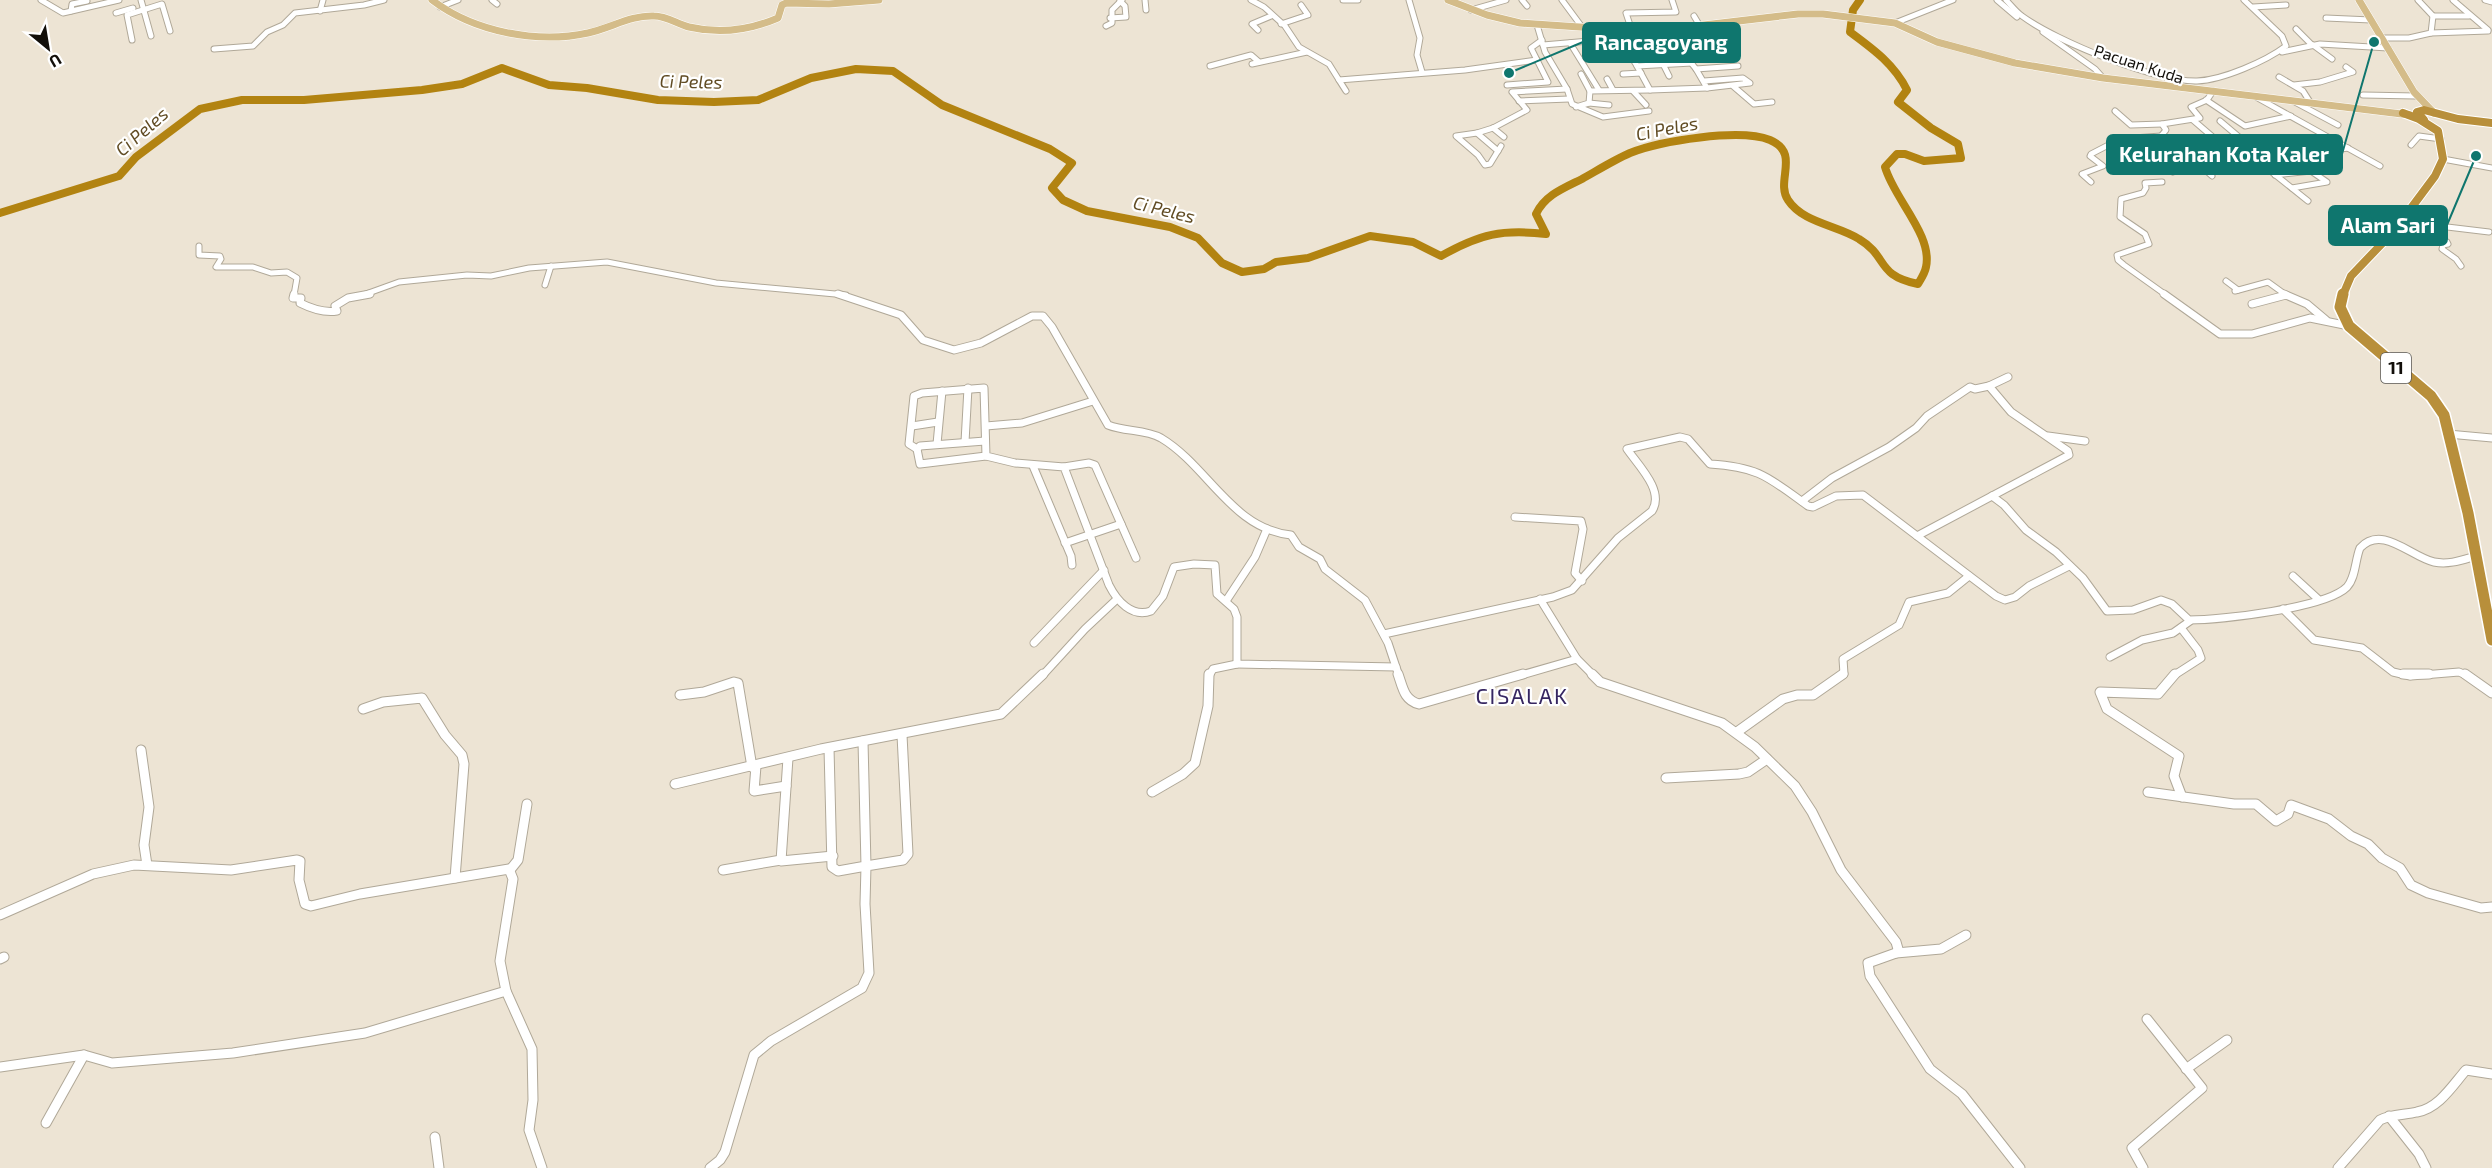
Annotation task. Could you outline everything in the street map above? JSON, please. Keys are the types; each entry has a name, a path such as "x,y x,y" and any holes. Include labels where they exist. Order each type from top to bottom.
{"highway":[{"path":"2420,105 2454,118 2492,123"},
{"path":"2349,326 2340,307 2344,288 2351,276 2409,220 2443,159 2436,126 2420,105"},
{"path":"2404,112 2436,126 2454,118"},
{"name":"11","path":"2349,326 2431,396 2444,415 2476,556 2492,640"}],"main road":[{"path":"432,0 440,7 502,32 545,36 585,34 628,19 653,15 693,28 738,28 761,25 778,18 784,4 829,4 879,0"},
{"path":"1448,0 1471,10 1515,22 1632,31 1665,30 1777,15 1823,14 1895,23 1937,42 1990,57 2103,78 2404,112 2420,105"},
{"path":"2359,0 2384,38 2420,105"},
{"path":"2404,112 2420,105"}],"street":[{"path":"41,0 68,12 119,0"},
{"path":"320,11 323,0"},
{"path":"214,49 253,46 267,32 283,25 294,14 381,0"},
{"path":"440,7 458,0"},
{"path":"492,0 497,4"},
{"path":"1144,0 1146,10"},
{"path":"1251,0 1264,7 1281,24 1295,44 1329,64 1346,91"},
{"path":"1343,0 1358,0"},
{"path":"1409,0 1420,38 1417,55 1422,72"},
{"path":"1471,10 1506,0"},
{"path":"1522,0 1527,6"},
{"path":"1562,0 1582,27"},
{"path":"1632,31 1626,13 1676,12 1672,0"},
{"path":"1895,23 1953,0"},
{"path":"1997,0 2021,20 2064,45 2100,73 2103,78"},
{"name":"Pacuan Kuda","path":"2006,0 2022,16 2097,52 2172,78 2198,81 2236,70 2286,46 2282,36 2244,0"},
{"path":"2253,7 2287,7 2281,0"},
{"path":"2418,0 2433,16 2469,16"},
{"path":"2452,0 2490,32"},
{"path":"2485,0 2492,2"},
{"path":"68,12 72,3 87,1"},
{"path":"1106,26 1112,23 1110,18 1113,5 1121,1 1125,6 1126,17 1110,18"},
{"path":"116,13 143,5 162,4 170,31"},
{"path":"143,5 151,36"},
{"path":"132,40 127,15 143,5"},
{"path":"1281,24 1308,15 1301,5"},
{"path":"1258,30 1252,24 1271,16"},
{"path":"1694,16 1698,26 1720,52"},
{"path":"2431,33 2433,16"},
{"path":"2326,18 2371,20"},
{"path":"1537,25 1553,68 1567,89 1569,99 1576,107 1594,116 1608,118 1648,111"},
{"path":"1507,85 1548,82 1531,47 1542,42 1570,43 1601,40 1605,38 1599,28"},
{"path":"2296,29 2312,45 2332,59"},
{"path":"1665,30 1692,63 1707,88"},
{"path":"2384,38 2409,38 2431,33 2490,32"},
{"path":"1690,34 1698,44 1711,44"},
{"path":"1601,40 1605,51"},
{"path":"1570,43 1599,90"},
{"path":"2204,90 2199,84 2216,81 2293,47 2349,44 2388,48"},
{"path":"1252,64 1308,52"},
{"path":"1210,66 1253,55 1259,62"},
{"path":"1632,58 1650,90"},
{"path":"1339,80 1466,70 1538,60"},
{"path":"1637,66 1692,63"},
{"path":"1663,64 1669,76"},
{"path":"1696,69 1738,66"},
{"path":"2294,85 2320,82 2353,72 2346,67"},
{"path":"1623,74 1641,73"},
{"path":"1581,74 1590,91 1590,103"},
{"path":"2279,77 2303,91 2310,102"},
{"path":"1590,91 1707,88 1750,82 1743,78 1704,81"},
{"path":"1606,79 1612,90"},
{"path":"1733,86 1756,105 1772,102"},
{"path":"1477,133 1500,148 1490,164 1486,166 1478,155 1456,136 1493,128 1527,110 1512,92 1567,89"},
{"path":"1633,91 1646,105"},
{"path":"2115,111 2131,125 2193,120 2200,118 2191,107 2206,100 2212,91"},
{"path":"2363,95 2420,105"},
{"path":"2255,96 2380,166"},
{"path":"1519,101 1569,99"},
{"path":"2206,100 2245,126 2291,116"},
{"path":"2292,100 2338,125"},
{"path":"1576,107 1590,103 1610,105"},
{"path":"2232,119 2220,121 2252,148"},
{"path":"2193,120 2243,163 2348,148"},
{"path":"2161,136 2166,130 2162,124"},
{"path":"2411,146 2419,136 2436,126"},
{"path":"1493,128 1504,137"},
{"path":"2091,182 2082,174 2103,166 2090,156 2091,154 2120,139 2161,136 2186,153 2212,176"},
{"path":"2275,175 2311,171 2339,163 2307,141 2313,140"},
{"path":"2171,144 2162,150 2177,165 2178,169 2173,172"},
{"path":"2186,153 2209,153 2285,144"},
{"path":"2209,153 2226,168"},
{"path":"2443,159 2492,168"},
{"path":"2258,162 2308,201"},
{"path":"2292,188 2326,183 2311,171"},
{"path":"2162,182 2145,183 2146,188 2143,194 2121,199 2120,217 2145,234 2149,244 2117,255 2118,260 2124,265 2220,334 2252,334 2310,318 2349,326"},
{"path":"2409,220 2488,232"},
{"path":"2409,220 2445,240 2448,244 2443,245 2442,249 2456,259 2461,266"},
{"path":"199,246 199,255 220,256 216,267 253,267 263,271 291,274 297,278 293,298 301,298 300,303 310,308 333,313 337,311 335,306 344,299 376,292 388,284 467,275 491,276 551,266 607,262 716,284 843,294 901,315 919,337 949,350 973,347 1015,323 1039,315 1052,327 1103,420 1115,428 1164,439 1238,508 1267,529 1281,535 1292,535 1299,547 1320,559 1324,567 1360,595 1371,609 1384,634 1406,698 1415,704 1577,659"},
{"path":"545,285 551,266"},
{"path":"2226,281 2237,291 2268,282 2286,295 2307,304 2326,320"},
{"path":"2252,304 2286,295"},
{"path":"1802,501 1821,485 1889,447 1916,428 1927,416 1946,405 1951,398 1970,387 1975,389 1989,386 2008,377"},
{"path":"1917,536 2068,455 2068,452 2011,412 1989,386"},
{"path":"986,456 986,391 981,387 922,393 915,396 909,444 917,449 920,464 986,456 1034,466 1064,468 1093,464 1136,558"},
{"path":"965,442 968,388"},
{"path":"937,444 942,391"},
{"path":"986,426 1022,423 1093,401"},
{"path":"912,426 938,422"},
{"path":"2448,434 2492,438"},
{"path":"2046,436 2085,441"},
{"path":"1384,634 1566,593 1582,581 1618,538 1652,511 1656,505 1657,498 1650,482 1627,449 1684,437 1710,464 1752,469 1768,477 1805,505 1813,507 1836,496 1863,495 1996,596 2009,599 2068,566"},
{"path":"917,449 920,446 937,444 985,441"},
{"path":"1034,466 1072,565"},
{"path":"1064,468 1117,599 1140,613 1152,610 1166,591 1173,567 1194,564 1217,567 1216,591 1219,597 1235,610 1237,617 1237,664"},
{"path":"1992,496 2004,505 2012,517 2026,530 2056,552 2083,578 2105,610 2133,610 2161,600 2172,604 2190,621"},
{"path":"1515,517 1581,521 1584,529 1575,573 1582,581"},
{"path":"1065,543 1121,524"},
{"path":"1226,601 1255,557 1267,529"},
{"path":"2110,657 2142,640 2169,635 2190,621 2283,609 2344,591 2351,584 2358,550 2362,544 2373,539 2387,540 2438,563 2476,556"},
{"path":"1034,643 1104,570"},
{"path":"1737,732 1783,699 1797,695 1813,695 1827,687 1844,674 1843,659 1899,624 1909,602 1948,593 1969,576"},
{"path":"2293,576 2318,599"},
{"path":"675,784 829,748 1001,714 1029,690 1085,629 1117,599"},
{"path":"1540,599 1577,659 1600,682 1722,723 1737,732 1796,786 1812,812 1841,870 1896,942 1898,949 1896,953"},
{"path":"2283,609 2314,640 2362,648 2393,672 2410,675 2459,672 2471,677 2492,693"},
{"path":"2181,628 2198,650 2201,658 2174,675 2158,694 2100,692 2107,709 2179,756 2174,776 2182,797"},
{"path":"1152,792 1183,774 1195,763 1208,706 1209,673 1213,669 1237,664 1396,667"},
{"path":"680,695 704,692 734,682 738,683 754,767 754,791 786,786"},
{"path":"363,710 383,702 422,698 445,735 462,755 463,786 455,878"},
{"path":"829,748 833,870 903,860 908,854 902,735"},
{"path":"710,1168 720,1160 725,1152 754,1055 771,1041 856,992 866,981 868,973 863,741"},
{"path":"141,750 149,807 144,845 147,865"},
{"path":"781,860 788,758"},
{"path":"1666,778 1739,774 1748,772 1767,759"},
{"path":"2148,792 2234,804 2256,804 2276,821 2288,814 2291,805 2329,819 2351,836 2368,844 2382,858 2400,868 2411,885 2428,893 2481,908 2492,907"},
{"path":"510,870 518,860 527,804"},
{"path":"723,870 781,860 783,862 833,855"},
{"path":"0,915 93,874 134,865 231,870 297,860 300,861 302,894 305,904 311,906 360,894 506,868 510,870"},
{"path":"510,870 513,879 500,956 506,991 532,1049 534,1091 529,1130 542,1168"},
{"path":"1966,935 1946,949 1937,952 1896,953 1871,960 1868,966 1870,976 1930,1069 1962,1094 2020,1168"},
{"path":"0,1067 84,1056 112,1063 233,1053 365,1033 506,991"},
{"path":"2144,1168 2132,1148 2202,1088 2147,1019"},
{"path":"2186,1069 2227,1040"},
{"path":"46,1123 84,1056"},
{"path":"2338,1168 2376,1124 2389,1116 2419,1112 2434,1106 2466,1070 2492,1074"},
{"path":"2389,1116 2419,1154 2426,1168"},
{"path":"435,1137 439,1168"}],"waterway":[{"name":"Ci Peles","path":"0,213 119,176 136,157 200,109 242,100 304,100 422,90 462,84 502,68 549,85 587,88 658,100 714,102 758,100 811,78 856,69 893,71 942,105 1050,149 1072,163 1052,188 1063,200 1087,211 1170,227 1198,238 1222,263 1242,272 1264,269 1276,262 1308,258 1370,236 1413,242 1441,256 1492,235 1517,232 1546,234 1536,214 1544,202 1562,189 1618,159 1643,149 1680,140 1740,135 1770,140 1784,152 1785,192 1794,208 1811,219 1859,239 1875,252 1888,271 1904,280 1918,284 1926,267 1927,255 1924,242 1885,167 1897,154 1905,154 1924,161 1961,158 1958,144 1931,128 1898,102 1907,90 1896,72 1850,32 1853,10 1860,0"}],"place":[{"name":"Kelurahan Kota Kaler","path":"2374,42"},
{"name":"Rancagoyang","path":"1509,73"},
{"name":"Alam Sari","path":"2476,156"}],"district":[{"name":"CISALAK","path":"1522,696"}]}
